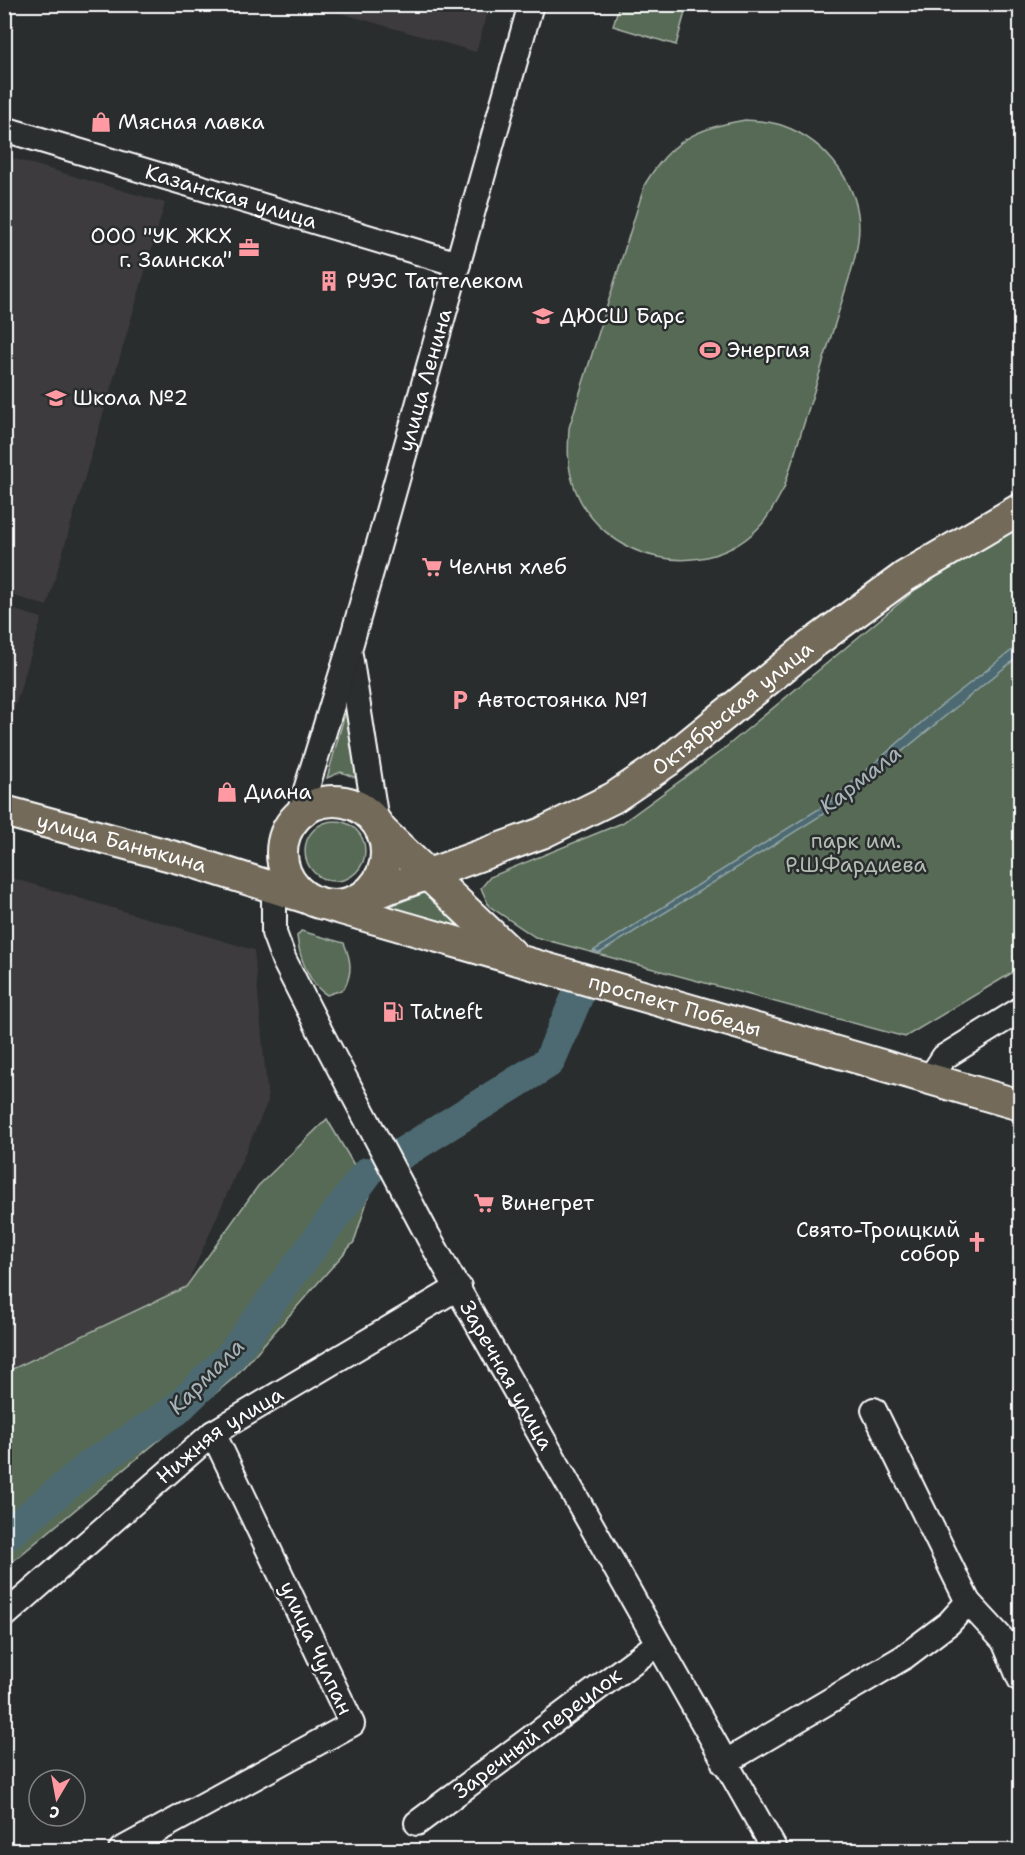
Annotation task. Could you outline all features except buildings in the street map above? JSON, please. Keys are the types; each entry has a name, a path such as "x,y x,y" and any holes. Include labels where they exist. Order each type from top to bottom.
{"main road":[{"name":"Октябрьская улица","path":"362,898 542,833 613,798 686,747 807,648 904,577 1020,509"},
{"path":"379,826 387,852 386,862 378,883 362,898 342,905 320,902 293,886 282,855 286,834 298,816 316,804 338,801 359,807 379,826 427,876 516,957"},
{"name":"улица Баныкина","path":"4,811 274,887"},
{"path":"236,875 282,855"},
{"name":"проспект Победы","path":"274,887 1020,1105"}],"street":[{"name":"улица Ленина","path":"298,816 349,650 531,4"},
{"name":"Казанская улица","path":"4,129 458,264"},
{"path":"349,650 379,826"},
{"name":"Заречная улица","path":"274,887 273,929 284,960 399,1183 775,1851"},
{"path":"930,1078 944,1057 1020,1010"},
{"name":"Нижняя улица","path":"4,1616 213,1433 459,1287"},
{"path":"874,1410 968,1602 1004,1641 1020,1679"},
{"name":"улица Чулпан","path":"121,1851 352,1724 213,1433"},
{"path":"724,1762 904,1657 949,1623 968,1602"},
{"name":"Заречный переулок","path":"417,1823 657,1644"}],"shaded area":[{"path":"490,4 476,52 313,5"},
{"name":"Школа №2","path":"5,156 165,203 47,606 5,593"},
{"path":"4,607 42,618 5,739"},
{"path":"5,876 254,950 268,1101 186,1287 8,1371 5,1375"}],"green space":[{"path":"619,5 687,5 676,45 613,26"},
{"name":"Энергия","path":"745,120 768,122 798,132 828,155 840,170 856,203 859,221 856,252 784,488 768,516 739,544 713,555 685,560 656,557 629,547 605,532 586,510 571,476 568,456 569,428 645,184 665,157 686,139 712,127"},
{"name":"парк им. Р.Ш.Фардиева","path":"1020,526 1020,968 905,1037 535,937 489,906 481,888 490,877 622,823 720,752 915,590"},
{"path":"346,710 356,778 341,772 327,778"},
{"path":"329,821 341,821 357,829 363,839 365,851 363,863 357,873 341,881 329,881 313,873 305,857 305,845 313,829"},
{"path":"427,892 462,931 385,908"},
{"path":"301,931 344,943 350,966 349,977 344,989 327,995 315,984 300,952 297,936"},
{"path":"327,1119 370,1192 354,1242 235,1377 5,1568 5,1375 8,1371 186,1287 258,1186"}],"water":[{"path":"1020,644 1020,655 833,808 600,953 593,951 830,802 938,708"}],"waterway":[{"name":"Кармала","path":"401,1154 549,1062 577,997"},
{"name":"Кармала","path":"4,1537 91,1465 176,1410 230,1357 367,1173"}],"place":[{"name":"Мясная лавка","path":"101,122"},
{"name":"ООО \"УК ЖКХ г. Заинска\"","path":"249,248"},
{"name":"РУЭС Таттелеком","path":"329,281"},
{"name":"ДЮСШ Барс","path":"543,316"},
{"name":"Энергия","path":"710,350"},
{"name":"Школа №2","path":"56,398"},
{"name":"Челны хлеб","path":"432,567"},
{"name":"Автостоянка №1","path":"460,700"},
{"name":"Диана","path":"227,792"},
{"name":"Tatneft","path":"393,1012"},
{"name":"Винегрет","path":"484,1203"},
{"name":"Свято-Троицкий собор","path":"977,1242"}]}
